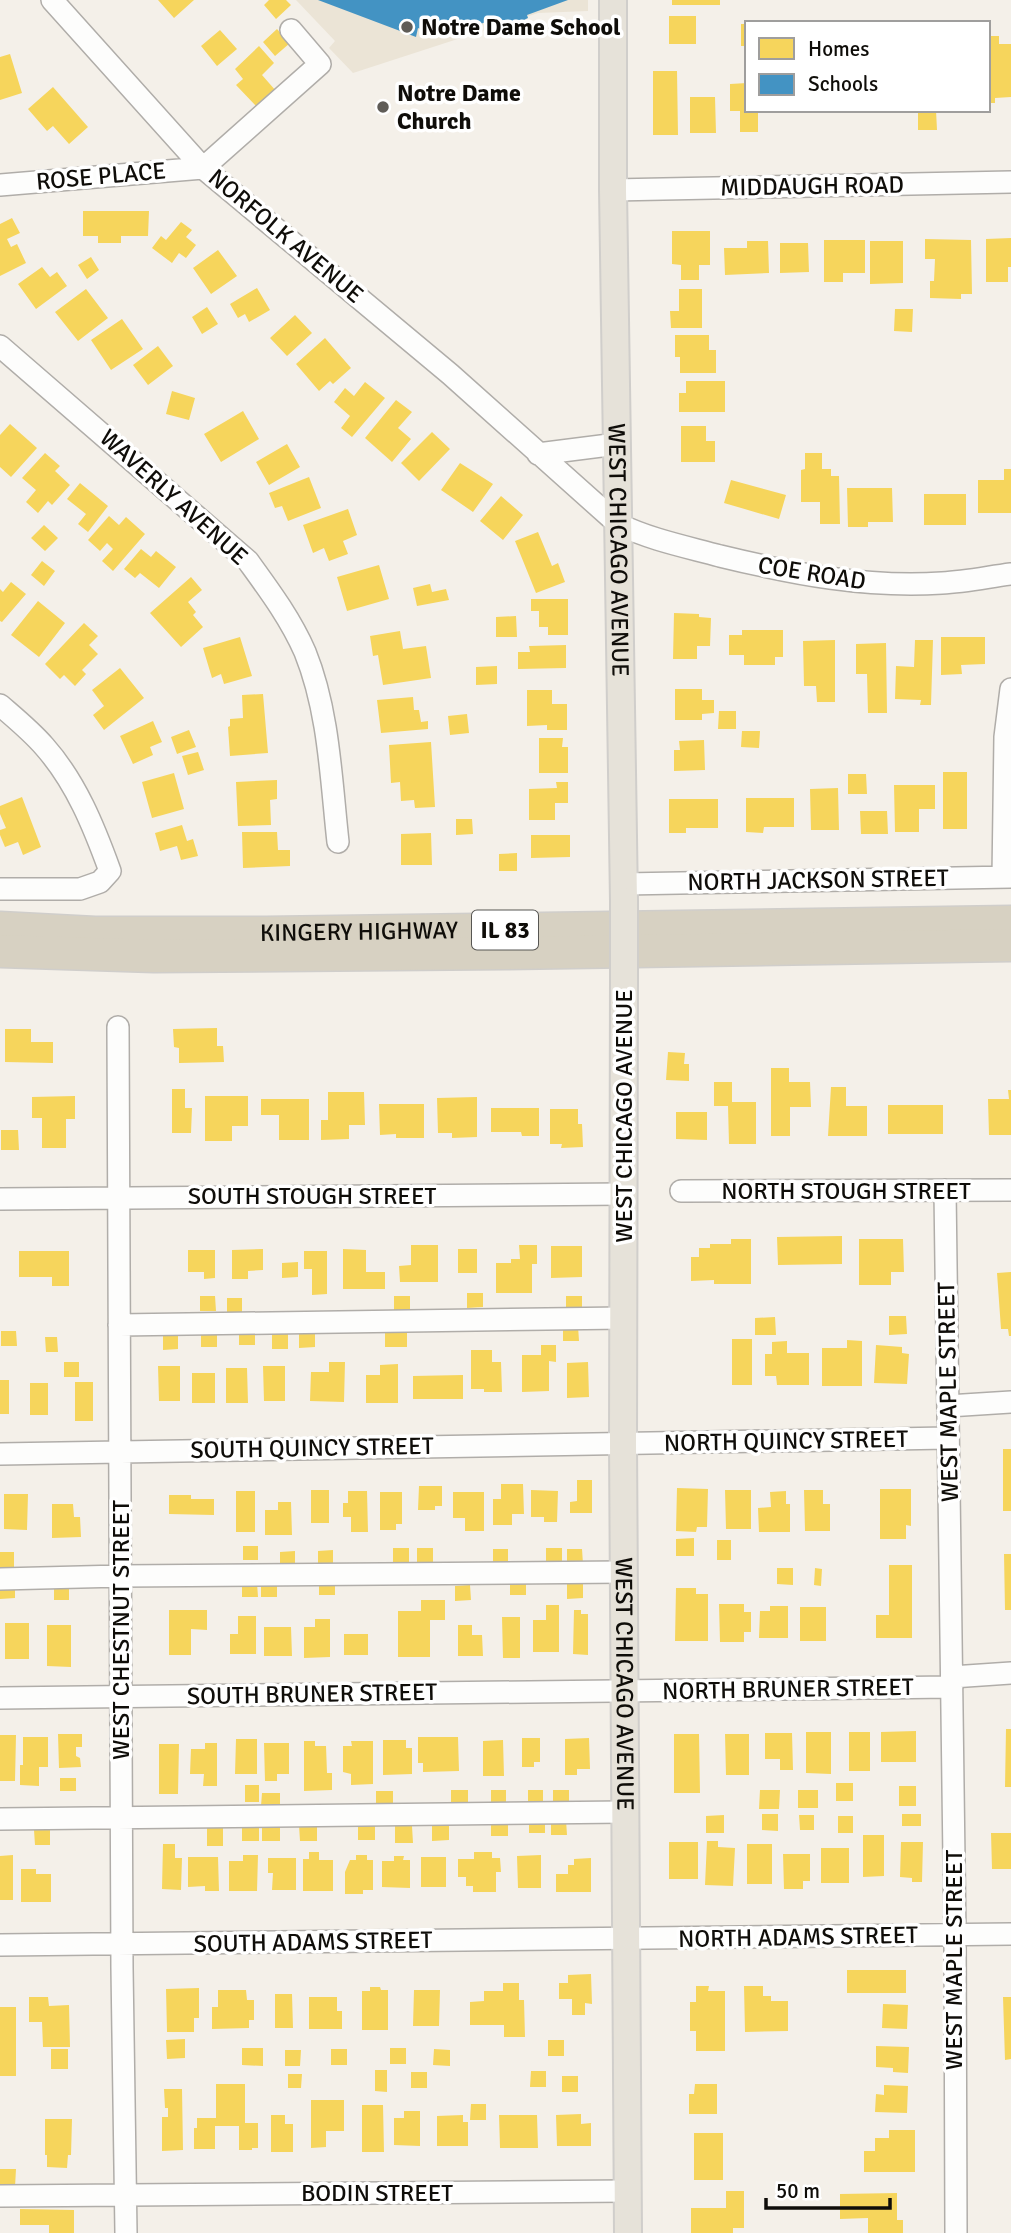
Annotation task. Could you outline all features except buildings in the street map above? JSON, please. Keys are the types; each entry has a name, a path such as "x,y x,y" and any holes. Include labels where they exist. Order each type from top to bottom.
{"highway":[{"name":"KINGERY HIGHWAY","path":"0,928 95,933 280,933 1011,922"},
{"name":"KINGERY HIGHWAY","path":"0,951 154,956 493,954 1011,945"}],"main road":[{"name":"WEST CHICAGO AVENUE","path":"613,0 613,190 624,892 623,1443 628,2233"}],"street":[{"name":"NORFOLK AVENUE","path":"52,0 203,168 450,374 618,524"},
{"path":"203,168 320,64 291,30"},
{"name":"ROSE PLACE","path":"0,185 203,168"},
{"name":"MIDDAUGH ROAD","path":"613,190 1011,181"},
{"name":"WAVERLY AVENUE","path":"0,346 248,561 276,598 296,634 314,680 324,723 338,842"},
{"path":"538,454 617,444"},
{"name":"COE ROAD","path":"618,524 646,537 770,568 847,582 944,583 1011,573"},
{"path":"1007,877 1005,737 1011,689"},
{"path":"0,705 44,746 71,783 85,808 110,872 100,882 80,889 0,889"},
{"name":"NORTH JACKSON STREET","path":"624,892 1007,877"},
{"name":"WEST CHESTNUT STREET","path":"118,1027 126,2233"},
{"name":"WEST MAPLE STREET","path":"945,1190 955,1935 956,2233"},
{"name":"NORTH STOUGH STREET","path":"681,1191 1011,1190"},
{"name":"SOUTH STOUGH STREET","path":"0,1199 624,1194"},
{"path":"119,1325 624,1318"},
{"path":"948,1406 1011,1402"},
{"name":"NORTH QUINCY STREET","path":"623,1443 948,1438"},
{"name":"SOUTH QUINCY STREET","path":"0,1454 623,1443"},
{"path":"0,1579 624,1572"},
{"name":"NORTH BRUNER STREET","path":"625,1691 952,1682 1011,1673"},
{"name":"SOUTH BRUNER STREET","path":"0,1698 625,1691"},
{"path":"0,1819 625,1812"},
{"name":"NORTH ADAMS STREET","path":"626,1939 1011,1934"},
{"name":"SOUTH ADAMS STREET","path":"0,1945 626,1939"},
{"name":"BODIN STREET","path":"0,2196 628,2191"}],"shaded area":[{"name":"Notre Dame School","path":"296,0 588,0 588,11 538,13 353,73 329,48 335,41"}],"place":[{"name":"Notre Dame School","path":"407,27"},
{"name":"Notre Dame Church","path":"383,107"}]}
